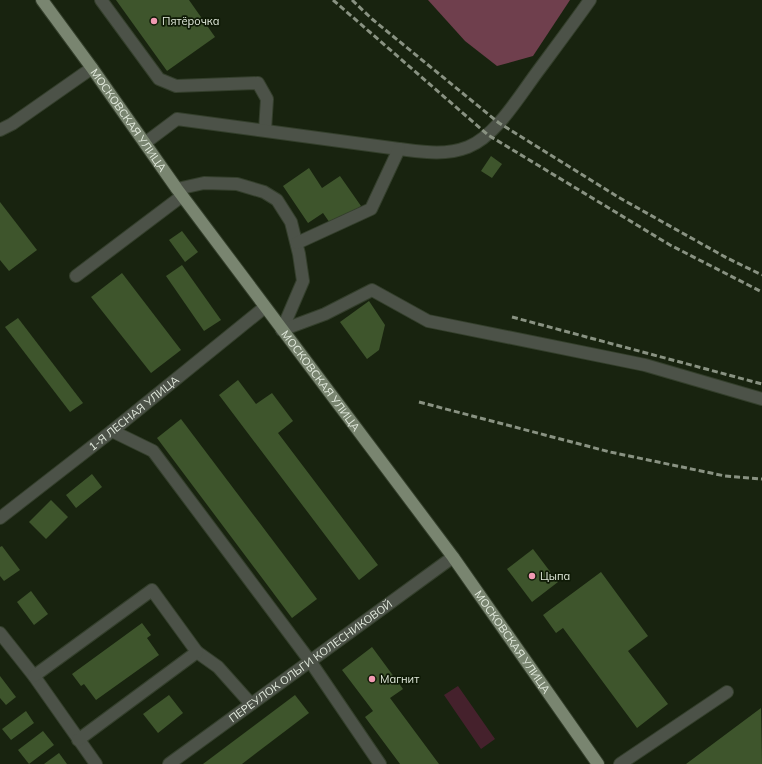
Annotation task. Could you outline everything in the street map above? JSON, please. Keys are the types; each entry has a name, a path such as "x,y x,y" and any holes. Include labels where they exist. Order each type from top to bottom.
{"main road":[{"name":"МОСКОВСКАЯ УЛИЦА","path":"42,0 92,68 179,193 453,557 598,764"}],"street":[{"path":"101,0 159,79 176,86 258,84 267,99 265,130"},
{"path":"145,143 177,119 434,153 451,152 470,146 488,135 517,100 590,0"},
{"path":"0,130 12,124 92,68"},
{"path":"297,243 371,209 399,149"},
{"path":"76,276 179,193 204,183 237,184 264,192 276,200 291,222 297,243 303,281 282,330"},
{"path":"282,330 325,314 372,290 428,321 645,365 762,399"},
{"name":"1-Я ЛЕСНАЯ УЛИЦА","path":"0,518 112,431 265,307"},
{"path":"112,431 153,451 310,661 380,764"},
{"name":"ПЕРЕУЛОК ОЛЬГИ КОЛЕСНИКОВОЙ","path":"169,764 453,557"},
{"path":"34,676 152,590 197,652 218,667 251,704"},
{"path":"0,633 34,676 96,764"},
{"path":"78,740 197,652"},
{"path":"620,764 727,692"}],"shaded area":[{"path":"428,0 570,0 533,56 497,66 465,41"},
{"path":"458,686 495,739 481,749 444,695"}],"building":[{"path":"116,0 189,0 215,37 167,71"},
{"path":"491,156 502,164 492,178 481,171"},
{"path":"309,168 322,188 340,176 361,206 332,226 323,213 308,223 283,186"},
{"path":"0,202 37,250 9,271 0,260"},
{"path":"182,231 198,252 185,262 169,240"},
{"path":"182,265 221,320 204,331 166,276"},
{"path":"122,273 181,350 151,373 91,297"},
{"path":"369,301 385,325 379,350 367,359 340,322"},
{"path":"18,318 83,403 70,412 5,327"},
{"path":"238,380 256,404 272,393 293,421 278,433 378,565 359,580 219,395"},
{"path":"181,419 317,599 292,618 157,438"},
{"path":"92,474 102,487 76,508 66,495"},
{"path":"51,500 68,517 46,539 29,522"},
{"path":"2,546 20,570 4,581 0,576 0,547"},
{"name":"Цыпа","path":"533,549 558,582 532,602 507,569"},
{"path":"601,572 648,636 628,651 668,704 637,728 563,628 556,633 543,615"},
{"path":"31,591 48,614 34,625 17,602"},
{"path":"142,623 151,635 147,638 159,655 96,700 84,684 81,686 72,674"},
{"path":"372,647 403,689 390,698 439,764 400,764 365,717 373,711 342,670"},
{"path":"0,676 16,697 6,705 0,698"},
{"path":"169,695 183,713 158,733 143,714"},
{"path":"295,695 309,713 242,764 203,764"},
{"path":"761,708 762,764 686,764"},
{"path":"26,711 34,723 11,740 2,729"},
{"path":"43,731 54,745 29,764 18,750"},
{"path":"59,753 67,764 44,764"}],"railway":[{"path":"333,0 488,135 670,245 762,292"},
{"path":"352,0 372,19 499,123 618,197 727,258 762,275"},
{"path":"512,317 762,384"},
{"path":"419,402 610,452 725,476 762,479"}],"place":[{"name":"Пятёрочка","path":"154,21"},
{"name":"Цыпа","path":"532,576"},
{"name":"Магнит","path":"372,679"}]}
